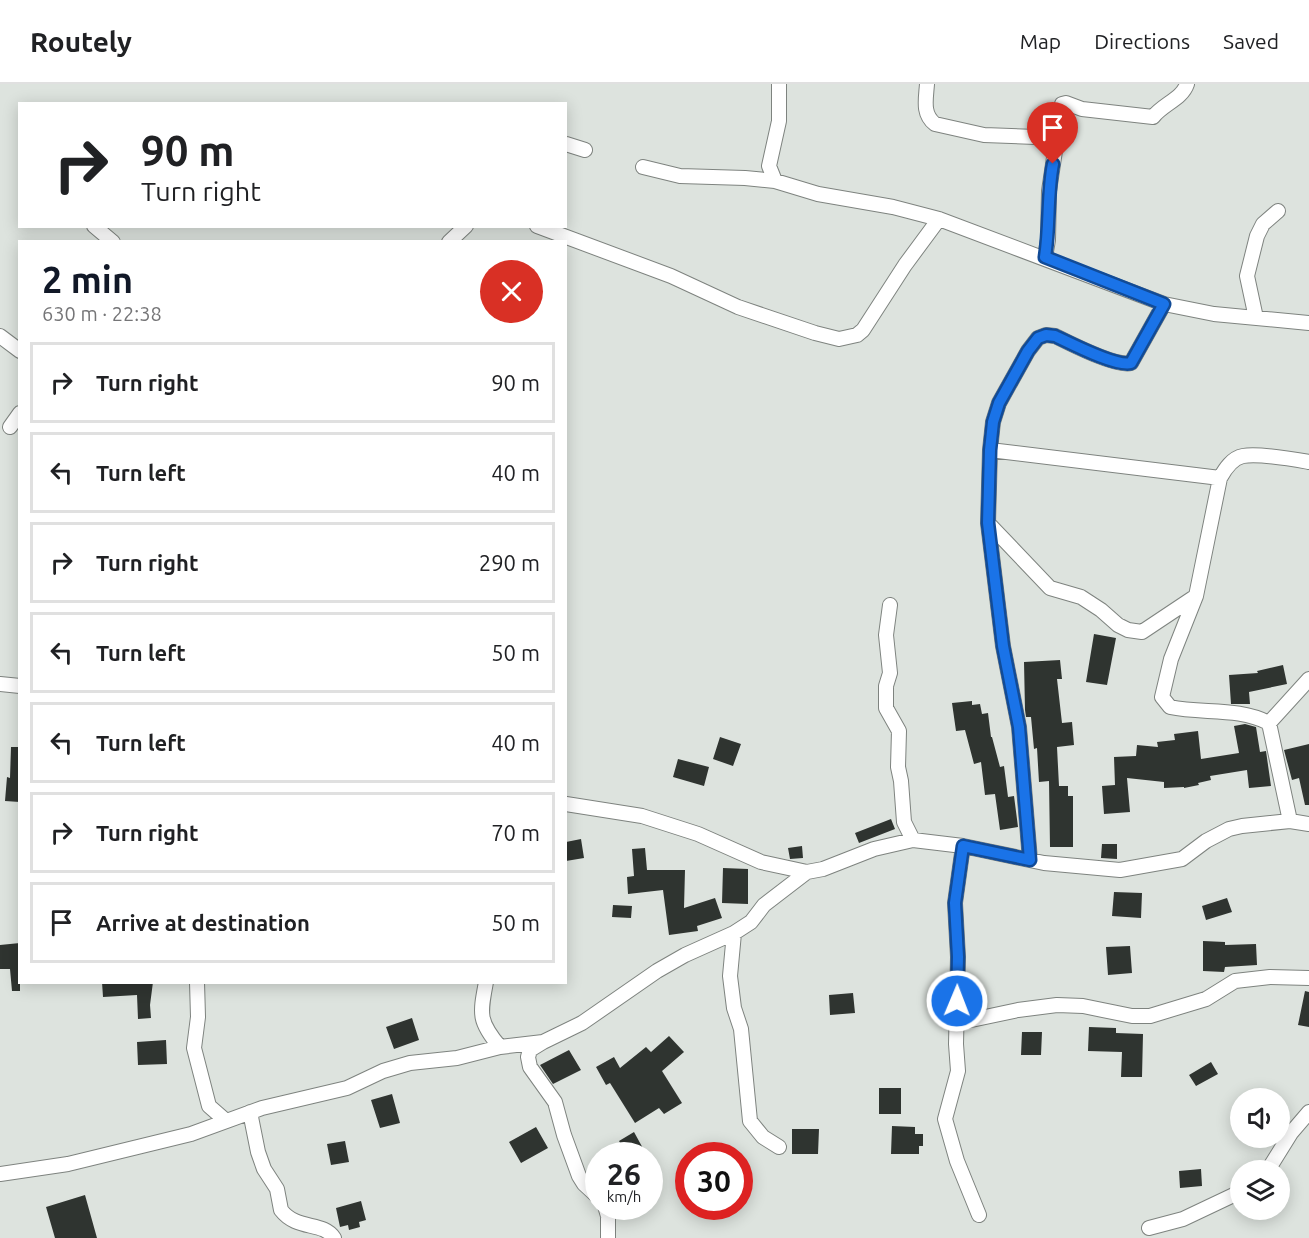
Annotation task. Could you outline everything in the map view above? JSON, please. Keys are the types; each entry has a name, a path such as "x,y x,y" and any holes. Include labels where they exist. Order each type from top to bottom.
{"street":[{"path":"775,181 769,166 779,121 779,84"},
{"path":"927,84 926,111 929,120 935,124 984,135 1036,137 1057,141"},
{"path":"1045,257 1048,240 1049,191 1063,103 1082,109 1153,117 1161,107 1185,91 1187,84"},
{"path":"567,144 585,150"},
{"path":"643,167 680,176 775,181 818,194 893,207 939,219 1045,257 1164,304 1214,314 1309,323"},
{"path":"1256,318 1247,276 1257,236 1263,224 1278,211"},
{"path":"542,228 671,276 738,308 839,339 857,335 863,330 905,265 939,219"},
{"path":"96,228 111,240"},
{"path":"451,240 464,228"},
{"path":"1030,860 1019,727 1003,646 988,523 993,422 999,403 1028,351 1038,338 1046,335 1055,336 1109,361 1131,363 1164,304"},
{"path":"0,336 18,350"},
{"path":"10,427 18,415"},
{"path":"990,450 1220,478"},
{"path":"1269,723 1254,716 1170,707 1162,697 1171,659 1196,596 1220,478 1227,465 1242,456 1289,458 1309,462"},
{"path":"988,523 1050,588 1081,597 1128,630 1142,632 1196,596"},
{"path":"890,605 886,634 890,666 886,686 886,708 899,730 898,767 904,822 914,840"},
{"path":"1269,723 1309,679"},
{"path":"0,684 18,686"},
{"path":"1269,723 1290,821"},
{"path":"567,804 642,816 698,834 762,862 807,872 823,869 874,849 914,840 963,846 1030,860 1120,870 1182,859 1206,841 1228,829 1260,823 1290,821 1309,824"},
{"path":"963,846 955,903 958,957 957,1071 945,1119 957,1161 980,1215"},
{"path":"585,1185 579,1176 564,1135 558,1108 530,1067 528,1058 530,1050 582,1023 657,971 685,955 734,933 751,922 764,905 807,872"},
{"path":"734,933 730,976 734,1008 741,1029 750,1121 763,1137 779,1147"},
{"path":"957,1023 1018,1010 1057,1005 1083,1006 1132,1016 1150,1016 1206,999 1235,981 1270,977 1309,978"},
{"path":"198,984 198,1017 194,1048 209,1106 225,1120"},
{"path":"486,984 480,1013 486,1027 500,1047"},
{"path":"0,1174 69,1164 191,1134 250,1112 347,1088 383,1071 410,1063 457,1058 500,1047 543,1042"},
{"path":"250,1112 258,1152 264,1169 277,1189 281,1210 300,1224 324,1228 334,1238"},
{"path":"1274,1160 1291,1133 1309,1112"},
{"path":"1149,1228 1183,1219 1230,1197"},
{"path":"607,1220 609,1238"}],"building":[{"path":"1094,634 1116,638 1107,685 1086,682"},
{"path":"1060,660 1062,679 1057,679 1062,723 1072,722 1074,745 1057,747 1059,786 1068,786 1068,796 1073,796 1073,847 1050,847 1049,781 1039,782 1037,748 1034,749 1031,717 1026,717 1025,710 1024,662"},
{"path":"1283,665 1287,684 1249,692 1250,704 1231,704 1229,675 1258,673 1257,671"},
{"path":"972,701 972,705 980,704 982,714 988,713 991,737 1000,767 1004,766 1008,797 1014,796 1018,827 1000,830 995,794 985,795 981,762 974,764 965,730 956,731 952,703"},
{"path":"1245,724 1256,727 1260,752 1266,751 1271,786 1249,788 1247,770 1210,776 1211,780 1184,788 1164,788 1164,782 1127,778 1130,812 1104,814 1102,786 1115,785 1114,757 1136,756 1137,745 1158,747 1157,742 1175,740 1174,734 1198,731 1201,759 1239,753 1234,726"},
{"path":"720,737 741,744 733,766 713,759"},
{"path":"1309,744 1309,805 1305,805 1299,778 1292,780 1284,750"},
{"path":"11,747 18,747 18,802 5,801 7,777 10,778"},
{"path":"678,759 709,767 704,786 673,777"},
{"path":"891,819 895,829 859,843 855,833"},
{"path":"581,839 584,858 567,861 567,842"},
{"path":"1102,844 1117,844 1117,859 1101,858"},
{"path":"802,846 803,858 790,859 788,848"},
{"path":"645,848 647,870 685,870 684,908 715,898 722,918 697,926 698,931 669,935 663,890 628,894 627,877 634,876 632,849"},
{"path":"723,868 748,869 748,904 722,903"},
{"path":"1114,892 1142,893 1141,918 1112,916"},
{"path":"1227,898 1232,912 1206,920 1202,906"},
{"path":"613,905 632,906 631,918 612,917"},
{"path":"1203,941 1225,942 1225,945 1256,944 1257,965 1225,967 1224,972 1203,971"},
{"path":"18,943 20,991 12,991 10,969 0,969 0,945"},
{"path":"1130,946 1132,973 1108,975 1106,947"},
{"path":"102,984 153,984 151,1018 138,1019 137,995 103,997"},
{"path":"1305,991 1309,992 1309,1027 1298,1025"},
{"path":"853,993 855,1013 830,1015 829,995"},
{"path":"412,1018 419,1040 394,1049 386,1027"},
{"path":"1089,1027 1116,1028 1116,1033 1143,1034 1142,1077 1121,1077 1122,1052 1088,1051"},
{"path":"1022,1032 1042,1032 1041,1055 1021,1055"},
{"path":"669,1036 684,1052 662,1071 682,1103 664,1114 659,1108 635,1123 610,1083 606,1085 596,1067 614,1057 620,1068 646,1047 651,1052"},
{"path":"166,1040 167,1064 138,1065 137,1042"},
{"path":"569,1050 581,1070 553,1084 540,1065"},
{"path":"1211,1062 1218,1074 1196,1086 1189,1075"},
{"path":"879,1088 901,1088 901,1114 879,1114"},
{"path":"392,1094 400,1123 380,1128 371,1100"},
{"path":"892,1126 915,1127 915,1134 923,1134 923,1146 919,1146 919,1154 891,1154"},
{"path":"536,1127 548,1148 521,1163 509,1142"},
{"path":"792,1129 819,1129 818,1154 792,1154"},
{"path":"634,1132 640,1142 620,1142"},
{"path":"345,1141 349,1162 331,1165 327,1144"},
{"path":"1201,1169 1202,1186 1180,1188 1179,1171"},
{"path":"85,1195 97,1238 55,1238 46,1207"},
{"path":"361,1201 366,1220 359,1222 360,1227 349,1230 348,1225 340,1227 336,1208"}],"route":[{"path":"957,1001 958,957 955,903 963,846 1030,860 1019,727 1003,646 988,523 993,422 999,403 1028,351 1038,338 1046,335 1055,336 1109,361 1131,363 1164,304 1045,257 1053,164"}]}
